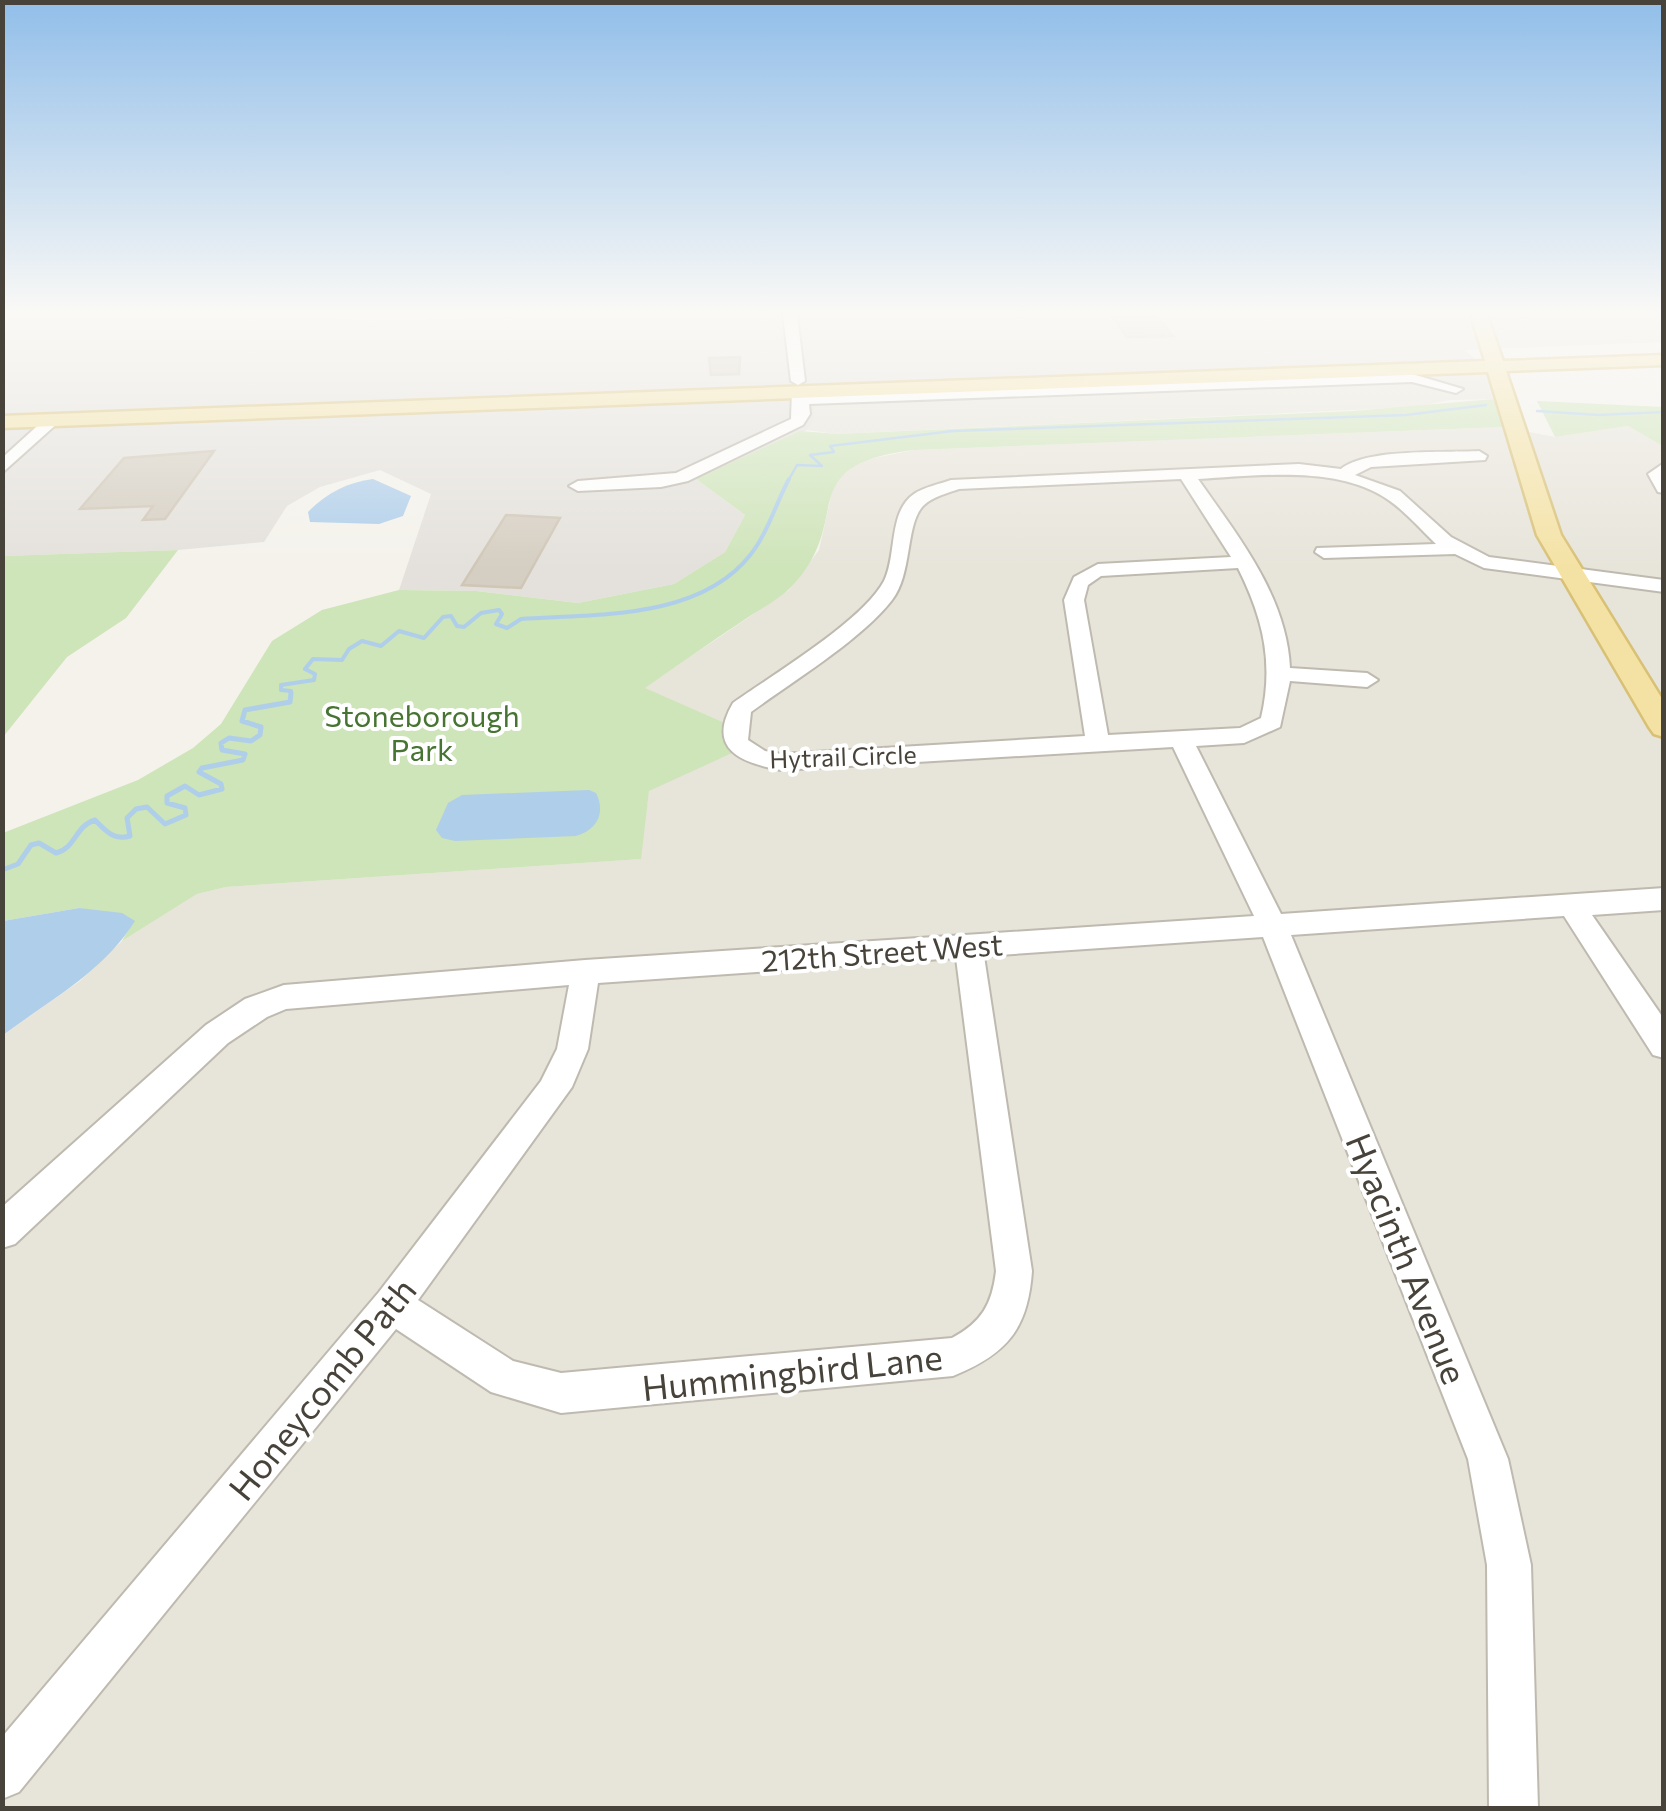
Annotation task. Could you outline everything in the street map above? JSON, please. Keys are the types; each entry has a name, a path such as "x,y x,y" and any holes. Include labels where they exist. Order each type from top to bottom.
{"main road":[{"path":"58,414 218,402 349,400"},
{"path":"2,417 607,400"},
{"path":"1505,400 1548,536 1664,727"}],"street":[{"path":"578,486 661,482 682,477 797,422 802,414 800,400"},
{"path":"2,468 58,414"},
{"path":"1344,475 1355,466 1370,462 1479,456"},
{"path":"1664,468 1657,474 1664,488"},
{"name":"Hytrail Circle","path":"1186,474 1255,577 1282,660 1272,722 1244,734 781,762 754,758 736,743 732,725 741,708 859,622 884,597 896,577 910,512 920,498 957,484 1299,469 1344,475 1394,495 1454,549 1507,568 1664,586"},
{"path":"1324,552 1454,549"},
{"path":"1098,743 1074,600 1076,586 1084,575 1098,570 1244,562"},
{"path":"1281,674 1367,680"},
{"name":"Hyacinth Avenue","path":"1180,738 1272,924 1488,1459 1509,1564 1514,1808"},
{"name":"212th Street West","path":"2,1231 230,1024 284,997 585,972 1664,899"},
{"path":"1570,904 1664,1046"},
{"name":"Hummingbird Lane","path":"392,1305 505,1378 560,1394 952,1357 983,1343 1005,1319 1013,1296 1014,1271 968,946"},
{"name":"Honeycomb Path","path":"5,1766 392,1305 564,1073 578,1037 585,972"}],"shaded area":[{"path":"2,400 814,400 814,421 807,430 696,479 745,515 725,552 674,584 578,603 476,591 399,590 431,494 380,470 320,487 287,506 264,542 178,550 3,556"},
{"path":"814,400 1472,400 1417,407 836,434 807,430 814,421"},
{"path":"1628,426 1663,446 1663,1808 3,1808 3,1035 80,981 122,941 197,894 226,887 640,859 649,791 726,740 725,723 644,688 789,590 819,550 834,483 843,471 864,460 914,450 1503,427 1555,437"}],"green space":[{"name":"Stoneborough Park","path":"1495,400 1503,427 914,450 876,457 852,468 838,482 811,562 792,586 645,688 725,723 732,753 649,791 641,859 226,887 197,894 122,941 134,921 79,908 3,921 3,833 138,780 193,748 221,724 272,641 322,610 399,590 476,591 578,603 674,584 725,552 745,515 696,479 800,431 837,434 1353,411"},
{"path":"1537,401 1663,407 1663,446 1628,426 1555,437"},
{"path":"178,550 126,618 67,657 3,737 3,556"}],"water":[{"path":"373,479 411,496 403,516 379,524 310,522 308,512 329,494"},
{"path":"589,790 596,793 600,814 589,830 576,836 455,841 442,838 436,830 448,803 462,795"},
{"path":"79,908 122,913 135,921 92,970 3,1035 3,921"}],"building":[{"path":"214,451 165,519 143,520 153,506 80,509 124,458"},
{"path":"506,515 560,518 521,588 462,585"}],"waterway":[{"path":"788,480 797,465 822,466 810,455 834,452 830,446 953,431 1406,415 1486,405"},
{"path":"1537,411 1598,415 1664,412"},
{"path":"291,693 281,690 281,685 314,680 315,674 305,669 313,659 342,660 349,649 362,641 381,646 399,631 424,638 443,617 451,616 457,626 464,627 481,613 499,610 502,614 496,624 507,628 521,619 645,609 704,591 730,576 751,554 788,480"},
{"path":"2,870 18,864 31,845 39,843 56,853 63,850 83,827 95,820 111,834 124,837 130,836 127,818 136,809 147,807 165,824 186,815 185,808 167,803 167,796 185,786 199,795 222,789 221,784 199,772 202,768 243,760 245,754 222,750 221,743 229,738 251,741 260,735 261,727 242,721 245,710 290,702 291,693"}]}
